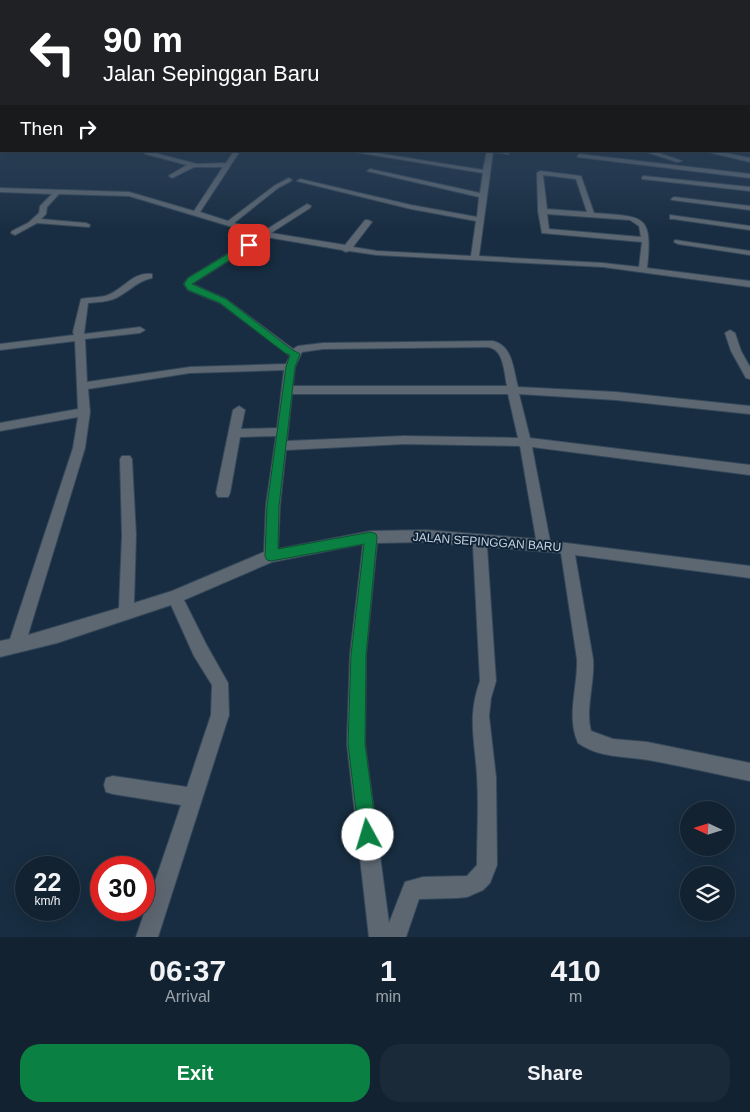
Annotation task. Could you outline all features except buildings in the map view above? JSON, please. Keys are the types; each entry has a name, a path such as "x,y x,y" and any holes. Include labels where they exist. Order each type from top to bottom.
{"street":[{"path":"195,214 236,152"},
{"path":"357,152 486,172"},
{"path":"475,259 490,152"},
{"path":"500,152 507,153"},
{"path":"649,152 710,171"},
{"path":"711,152 750,160"},
{"path":"147,153 193,165 229,165"},
{"path":"579,156 750,176"},
{"path":"172,176 193,165"},
{"path":"370,171 484,196"},
{"path":"591,215 579,177 540,173 544,229 548,232 645,240"},
{"path":"644,178 750,189"},
{"path":"228,224 276,187 289,180"},
{"path":"300,181 411,207 480,220"},
{"path":"0,190 129,194 265,234 346,250 603,265 750,284"},
{"path":"15,233 34,222 42,214 44,206 58,191"},
{"path":"674,199 750,208"},
{"path":"295,354 288,351 223,301 191,288 188,284 191,280 307,206"},
{"path":"542,211 631,218 640,221 646,232 643,270"},
{"path":"673,217 750,228"},
{"path":"34,222 86,225"},
{"path":"346,250 368,222"},
{"path":"678,242 750,252"},
{"path":"16,646 79,448 84,412 80,337 78,332 84,301 108,298 120,292 137,278 150,276"},
{"path":"0,347 140,330"},
{"path":"730,333 736,351 750,376"},
{"path":"271,556 273,506 290,367 298,349 323,346 496,344 501,347 504,352 525,442 544,546"},
{"path":"82,386 190,370 290,367"},
{"path":"287,390 512,390 616,396 750,410"},
{"path":"223,493 239,410"},
{"path":"0,427 84,412"},
{"path":"236,433 282,432"},
{"path":"280,446 404,440 525,442 750,470"},
{"path":"126,459 129,535 126,613"},
{"name":"JALAN SEPINGGAN BARU","path":"0,649 16,646 175,597 271,556 371,537 426,536 567,548 750,572"},
{"path":"371,537 358,655 356,744 380,937"},
{"path":"395,937 412,889 466,888 478,882 485,874 487,865 486,777 480,716 482,698 488,681 480,540"},
{"path":"567,548 585,659 586,676 580,722 584,737 591,742 613,748 647,751 750,772"},
{"path":"147,937 220,716 220,683 200,650 175,597"},
{"path":"113,785 194,798"}],"route":[{"path":"249,245 188,282 188,286 223,301 288,351 295,354 290,367 273,506 271,556 371,537 358,655 356,744 368,835"}]}
